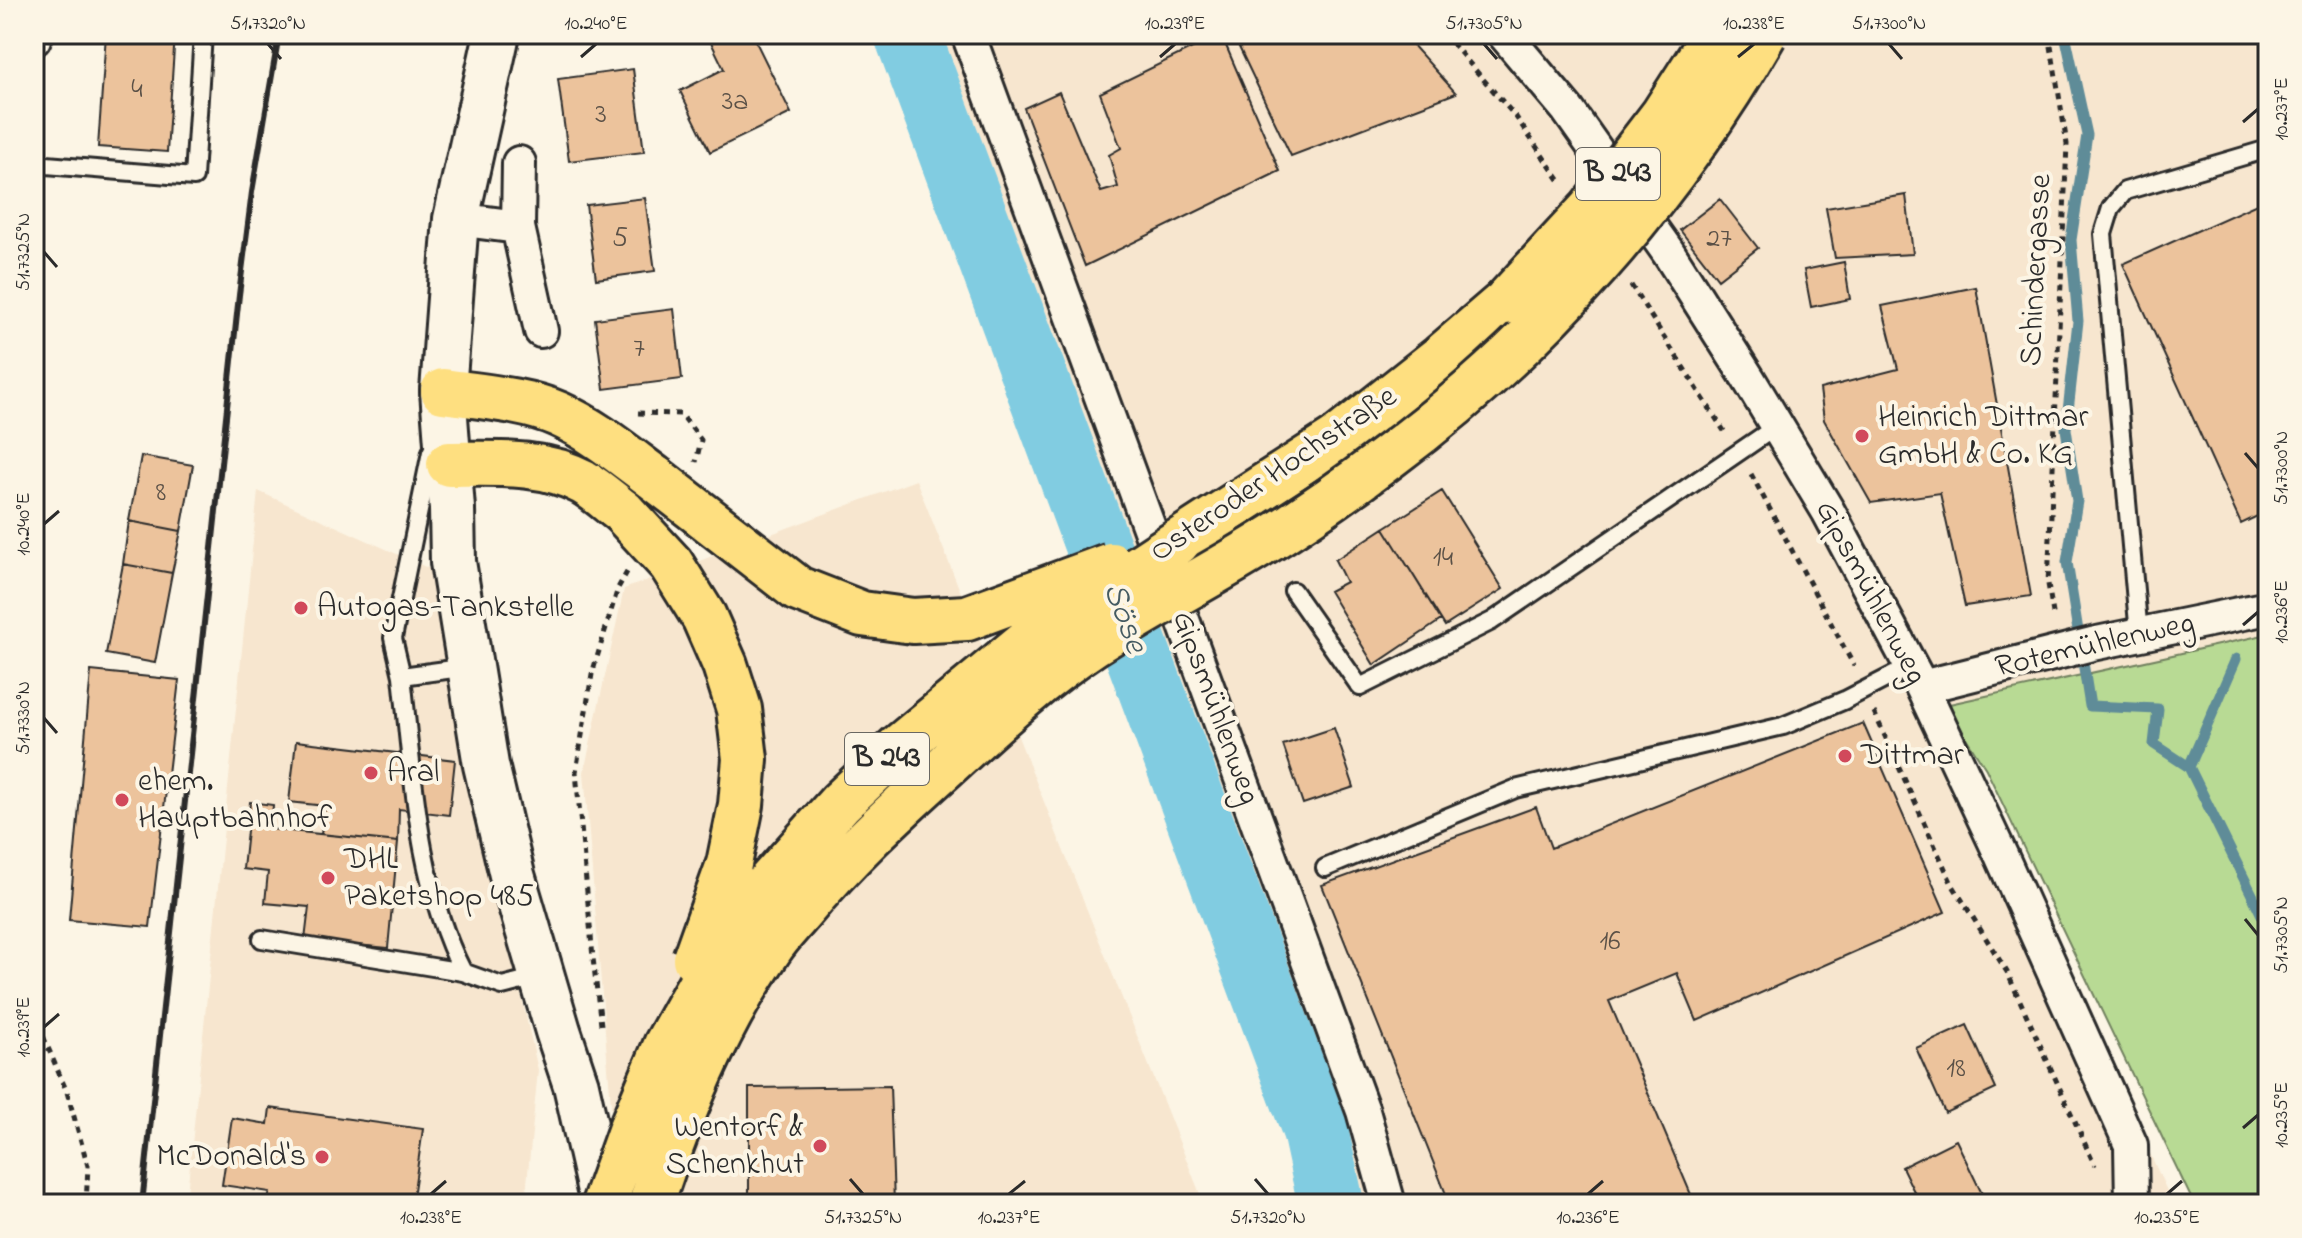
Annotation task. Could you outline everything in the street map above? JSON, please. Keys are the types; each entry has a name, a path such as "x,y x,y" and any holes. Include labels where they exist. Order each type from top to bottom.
{"highway":[{"name":"Osteroder Hochstraße","path":"604,1204 631,1128 666,1045 714,959 756,897 840,803 899,747 1026,642 1336,440 1505,302 1591,209 1663,115 1715,34"},
{"name":"Osteroder Hochstraße","path":"651,1204 692,1094 727,1017 770,947 834,872 896,811 1038,684 1090,646 1329,501 1392,455 1505,362 1563,303 1656,194 1736,82 1764,34"},
{"path":"443,391 503,400 557,413 675,472 798,589 862,614 913,621 967,618 1178,542"},
{"path":"449,464 515,463 557,472 584,483 623,512 671,564 704,617 725,665 739,709 745,759 741,805 729,864 666,1045"}],"main road":[{"path":"497,34 456,219 443,391 453,562 486,765 512,875 576,1085 604,1204"}],"street":[{"name":"Gipsmühlenweg","path":"968,34 1363,1111 1389,1204"},
{"name":"Gipsmühlenweg","path":"1504,34 1567,109 1668,252 1828,511 1916,677 2001,855 2131,1145 2132,1204"},
{"path":"519,163 518,227 541,331"},
{"path":"456,219 518,227"},
{"name":"Rotemühlenweg","path":"1916,677 2268,608"}],"lane":[{"path":"34,164 194,177 203,34"},
{"path":"2139,635 2103,234 2111,208 2125,191 2268,149"},
{"path":"443,391 393,638 402,676 418,828 447,941 463,972"},
{"path":"1293,591 1360,687 1492,621 1777,426"},
{"path":"402,676 469,666"},
{"path":"1325,868 1515,789 1783,726 1864,690 1916,677"},
{"path":"262,939 463,972 502,986 543,976"}],"path":[{"path":"1444,34 1516,117 1569,195"},
{"name":"Schindergasse","path":"2049,34 2067,144 2048,584 2075,648"},
{"path":"1622,272 1757,483 1846,649 1952,884 2007,972 2098,1173"},
{"path":"636,413 681,414 701,440 698,458 675,472"},
{"path":"603,1035 576,772 592,674 618,588 633,563"},
{"path":"34,1015 67,1092 80,1136 88,1166 86,1204"}],"shaded area":[{"path":"929,34 2268,34 2268,634 1945,705 2173,1204 1352,1204 1336,1137"},
{"path":"916,480 1204,1204 619,1204 584,772 624,589"},
{"path":"258,491 441,574 458,712 538,1070 525,1204 186,1204"}],"green space":[{"path":"2268,634 2268,1204 2194,1204 1986,769 1945,705"}],"building":[{"path":"106,34 175,34 167,152 98,147"},
{"path":"707,34 771,34 756,42 791,113 710,152 680,91 724,69"},
{"path":"1060,34 1089,34 1065,45"},
{"path":"1221,34 1280,171 1085,266 1024,108 1059,92 1101,192 1118,187 1109,155 1121,148 1100,93"},
{"path":"1265,34 1403,34 1456,93 1291,156 1238,45"},
{"path":"633,69 644,152 569,161 558,79"},
{"path":"1906,195 1913,254 1835,258 1826,208"},
{"path":"645,198 655,271 596,279 586,205"},
{"path":"1720,199 1758,248 1718,279 1680,230"},
{"path":"2268,199 2268,511 2241,524 2123,264"},
{"path":"1844,262 1850,299 1811,307 1804,270"},
{"path":"1976,287 2031,596 1965,606 1940,493 1871,503 1824,420 1820,389 1898,369 1882,306"},
{"path":"674,309 682,379 604,389 595,319"},
{"path":"141,456 193,465 181,531 129,521"},
{"path":"1442,491 1503,589 1445,626 1384,528"},
{"path":"129,521 181,531 172,573 123,564"},
{"path":"1384,528 1441,620 1374,665 1329,591 1346,582 1335,560"},
{"path":"123,564 172,573 155,663 106,654"},
{"name":"ehem. Hauptbahnhof","path":"91,671 179,680 150,927 69,920"},
{"path":"1863,723 1945,912 1697,1021 1677,973 1609,1001 1695,1204 1450,1204 1322,885 1536,807 1551,848"},
{"path":"1334,728 1354,787 1303,804 1283,745"},
{"path":"296,741 455,760 449,815 399,809 398,842 321,834 325,806 289,802"},
{"path":"250,802 273,805 271,829 398,842 388,948 305,940 309,907 265,903 268,872 243,869"},
{"path":"1967,1025 1996,1089 1945,1113 1916,1048"},
{"name":"Wentorf & Schenkhut","path":"890,1086 894,1204 749,1204 749,1088"},
{"name":"McDonald's","path":"270,1108 423,1129 412,1204 298,1204 268,1200 270,1192 222,1185 232,1118 268,1124"},
{"path":"1956,1140 1987,1204 1920,1204 1902,1167"}],"waterway":[{"name":"Söse","path":"907,34 1315,1130 1331,1204"},
{"path":"2065,34 2087,135 2071,240 2078,321 2066,429 2077,501 2067,562 2090,706 2158,709 2154,744 2189,767"},
{"path":"2236,659 2189,767 2268,927"}],"railway":[{"path":"142,1204 239,295 252,192 279,34"}],"place":[{"name":"Heinrich Dittmar GmbH & Co. KG","path":"1862,436"},
{"name":"Autogas-Tankstelle","path":"301,608"},
{"name":"Dittmar","path":"1845,756"},
{"name":"Aral","path":"371,773"},
{"name":"ehem. Hauptbahnhof","path":"122,800"},
{"name":"DHL Paketshop 485","path":"328,878"},
{"name":"Wentorf & Schenkhut","path":"820,1146"},
{"name":"McDonald's","path":"322,1157"}]}
